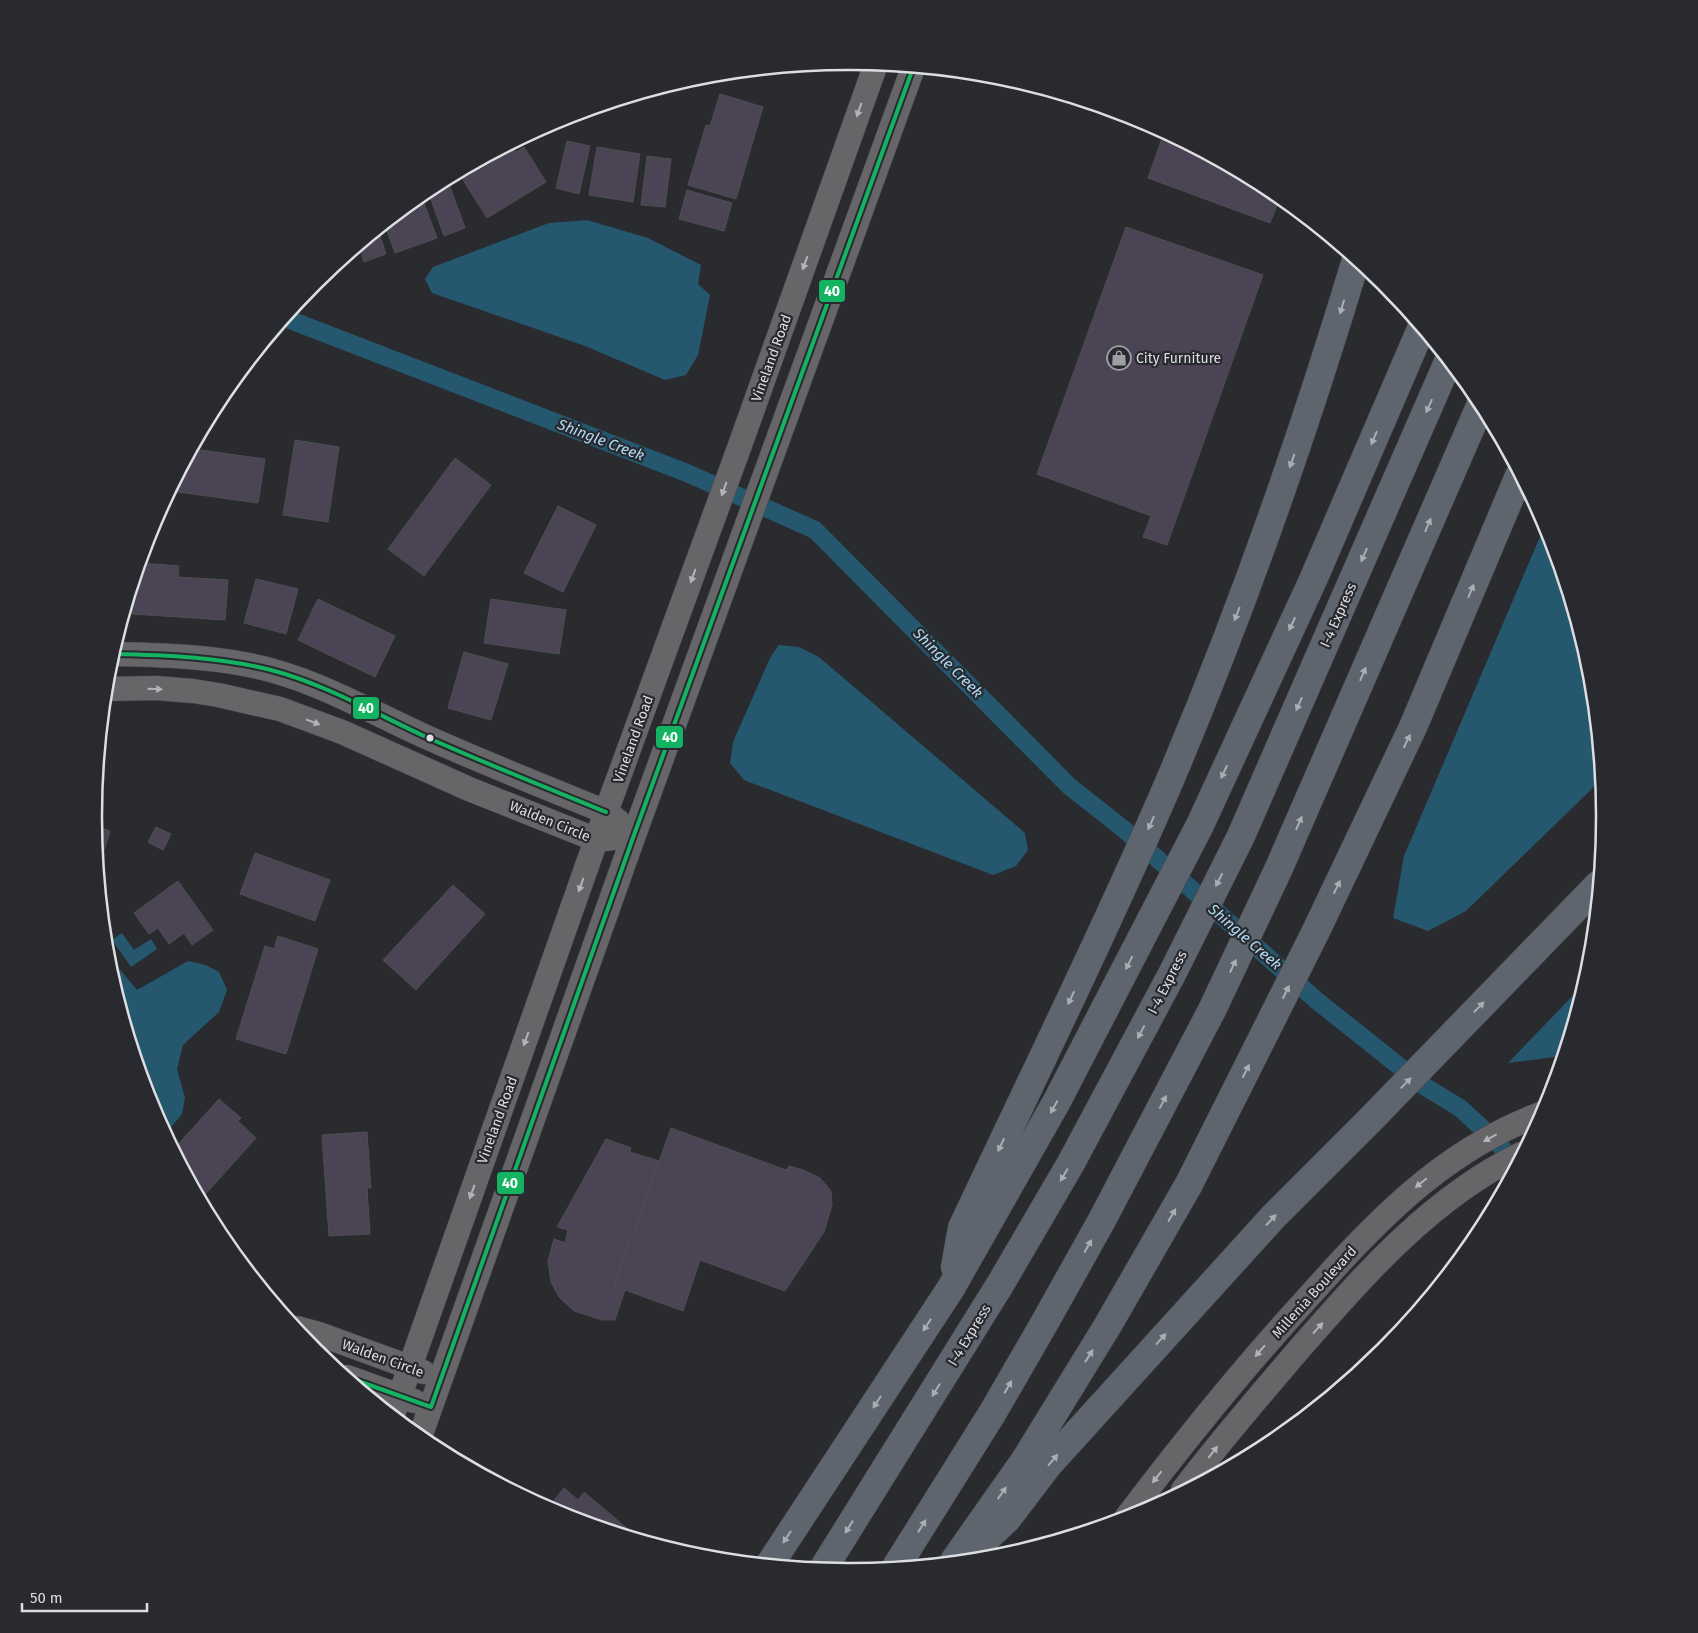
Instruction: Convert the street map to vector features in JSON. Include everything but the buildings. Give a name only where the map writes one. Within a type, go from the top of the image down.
[{"type":"highway","points":[[951,1288],[962,1228],[1114,907],[1170,779],[1236,616],[1302,434],[1354,267]]},
{"type":"highway","points":[[773,1559],[951,1288],[1057,1101],[1200,825],[1313,580],[1418,334]]},
{"type":"highway","name":"I-4 Express","points":[[827,1562],[1001,1283],[1071,1163],[1172,974],[1241,836],[1445,368]]},
{"type":"highway","points":[[900,1561],[993,1412],[1050,1314],[1102,1220],[1212,1010],[1279,868],[1477,413]]},
{"type":"highway","points":[[958,1555],[1025,1460],[1108,1325],[1189,1184],[1316,932],[1413,727],[1517,483]]},
{"type":"highway","points":[[971,1553],[1008,1519],[1048,1465],[1274,1216],[1591,892]]},
{"type":"street","name":"Vineland Road","points":[[397,1405],[409,1366],[606,812],[710,530],[874,71]]},
{"type":"street","points":[[423,1429],[634,835],[910,73]]},
{"type":"street","points":[[121,654],[212,659],[250,665],[303,680],[479,761],[606,812],[634,835]]},
{"type":"street","name":"Walden Circle","points":[[114,689],[156,688],[193,691],[280,709],[342,732],[469,789],[597,840],[634,835]]},
{"type":"street","name":"Millenia Boulevard","points":[[1136,1506],[1217,1402],[1317,1287],[1403,1198],[1460,1155],[1532,1117]]},
{"type":"street","name":"Millenia Boulevard","points":[[1192,1479],[1264,1390],[1365,1277],[1431,1212],[1478,1178],[1512,1159]]},
{"type":"street","name":"Walden Circle","points":[[309,1331],[441,1379]]},
{"type":"street","points":[[375,1393],[397,1405],[431,1407]]},
{"type":"water","points":[[587,220],[648,238],[701,265],[698,284],[710,295],[698,355],[686,375],[665,380],[585,346],[432,293],[425,279],[433,267],[549,223]]},
{"type":"water","points":[[1541,535],[1570,623],[1581,671],[1589,719],[1595,786],[1466,911],[1428,931],[1393,918],[1404,856]]},
{"type":"water","points":[[779,645],[799,647],[819,657],[1025,833],[1028,850],[1016,866],[993,875],[744,780],[730,763],[733,742],[771,656]]},
{"type":"water","points":[[122,933],[134,950],[151,939],[157,949],[131,967],[113,939]]},
{"type":"water","points":[[188,961],[206,965],[219,972],[227,990],[219,1012],[183,1045],[177,1069],[185,1098],[182,1114],[171,1128],[142,1056],[128,1010],[118,968],[137,990]]},
{"type":"water","points":[[1573,995],[1556,1057],[1508,1063]]},
{"type":"waterway","name":"Shingle Creek","points":[[291,320],[687,473],[815,530],[1069,786],[1126,831],[1316,1000],[1424,1086],[1460,1108],[1495,1140],[1512,1159]]},
{"type":"transit line","name":"40","points":[[431,1407],[634,835],[911,73]]},
{"type":"transit line","name":"40","points":[[121,654],[212,659],[271,670],[291,676],[330,691],[447,746],[606,812]]},
{"type":"transit line","name":"40","points":[[363,1383],[431,1407]]},
{"type":"place","name":"City Furniture","points":[[1119,358]]}]
